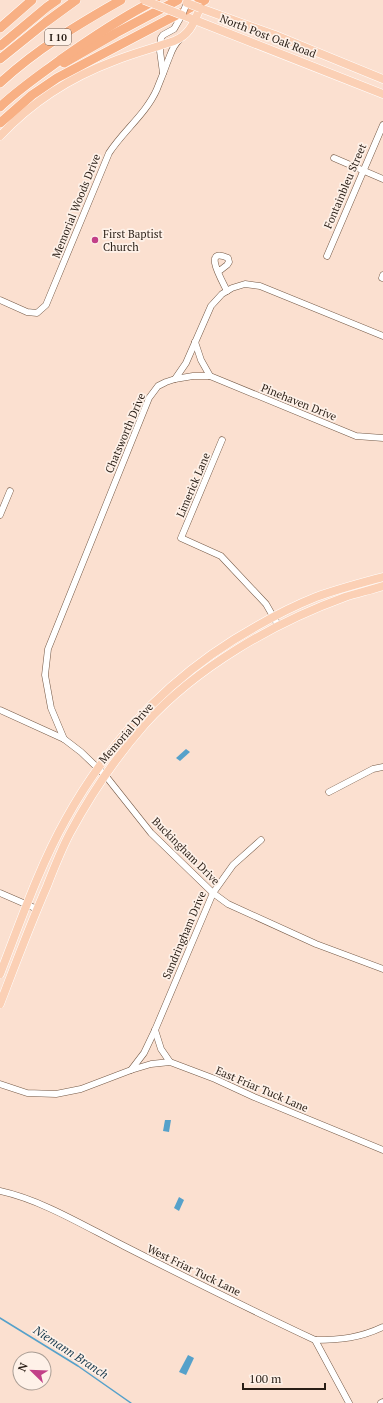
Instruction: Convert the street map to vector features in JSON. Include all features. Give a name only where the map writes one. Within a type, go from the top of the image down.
[{"type":"highway","points":[[0,28],[32,0]]},
{"type":"highway","name":"I 10","points":[[0,46],[57,0]]},
{"type":"highway","points":[[0,59],[76,0]]},
{"type":"highway","name":"I 10","points":[[0,83],[57,38],[121,0]]},
{"type":"highway","points":[[0,107],[22,88],[92,38],[123,18],[156,0]]},
{"type":"highway","points":[[22,88],[116,33],[181,1]]},
{"type":"highway","points":[[0,123],[32,95],[57,78],[202,4]]},
{"type":"main road","name":"North Post Oak Road","points":[[144,0],[182,17],[195,20],[383,94]]},
{"type":"main road","name":"North Post Oak Road","points":[[181,1],[202,4],[383,79]]},
{"type":"main road","points":[[0,136],[34,105],[70,82],[114,61],[180,38],[189,31],[202,4]]},
{"type":"main road","name":"Memorial Drive","points":[[0,974],[43,868],[65,820],[98,767],[116,743],[138,718],[178,679],[219,648],[274,617],[317,597],[383,577]]},
{"type":"main road","name":"Memorial Drive","points":[[0,1004],[37,909],[69,835],[105,775],[147,723],[184,687],[243,645],[278,625],[346,597],[383,586]]},
{"type":"main road","points":[[178,679],[184,687]]},
{"type":"street","points":[[160,46],[162,36],[174,29],[182,17],[181,1]]},
{"type":"street","name":"Memorial Woods Drive","points":[[0,300],[27,312],[37,313],[46,306],[109,153],[116,141],[150,103],[162,77],[172,49],[180,38]]},
{"type":"street","name":"Memorial Woods Drive","points":[[160,46],[162,77]]},
{"type":"street","name":"Fontainbleu Street","points":[[327,256],[383,125]]},
{"type":"street","points":[[334,158],[383,179]]},
{"type":"street","points":[[218,272],[227,291]]},
{"type":"street","points":[[175,379],[186,363],[211,306],[227,291],[245,284],[260,286],[383,336]]},
{"type":"street","points":[[195,342],[201,360],[210,376]]},
{"type":"street","name":"Pinehaven Drive","points":[[175,379],[193,376],[210,376],[356,436],[383,438]]},
{"type":"street","name":"Chatsworth Drive","points":[[64,739],[51,708],[45,676],[48,649],[149,398],[158,386],[175,379]]},
{"type":"street","name":"Limerick Lane","points":[[222,440],[181,538],[221,556],[266,604],[274,617]]},
{"type":"street","points":[[0,515],[10,491]]},
{"type":"street","points":[[274,617],[278,625]]},
{"type":"street","name":"Buckingham Drive","points":[[0,710],[64,739],[98,767],[152,832],[213,892],[228,904],[316,944],[383,969]]},
{"type":"street","points":[[329,792],[373,769],[383,767]]},
{"type":"street","name":"Sandringham Drive","points":[[131,1070],[144,1053],[155,1030],[213,892],[233,865],[260,840]]},
{"type":"street","points":[[0,893],[37,909]]},
{"type":"street","points":[[155,1030],[161,1049],[170,1062]]},
{"type":"street","name":"East Friar Tuck Lane","points":[[0,1084],[27,1093],[56,1094],[81,1089],[151,1064],[170,1062],[216,1079],[261,1100],[383,1150]]},
{"type":"street","name":"West Friar Tuck Lane","points":[[0,1191],[22,1197],[63,1215],[315,1340],[340,1340],[361,1336],[383,1327]]},
{"type":"street","points":[[315,1340],[348,1403]]},
{"type":"water","points":[[186,749],[190,752],[180,761],[176,758]]},
{"type":"water","points":[[165,1120],[171,1120],[169,1132],[163,1131]]},
{"type":"water","points":[[179,1197],[184,1200],[179,1211],[174,1208]]},
{"type":"water","points":[[188,1355],[194,1358],[186,1375],[179,1372]]},
{"type":"waterway","name":"Niemann Branch","points":[[0,1318],[78,1366],[131,1403]]},
{"type":"place","name":"First Baptist Church","points":[[95,240]]}]
